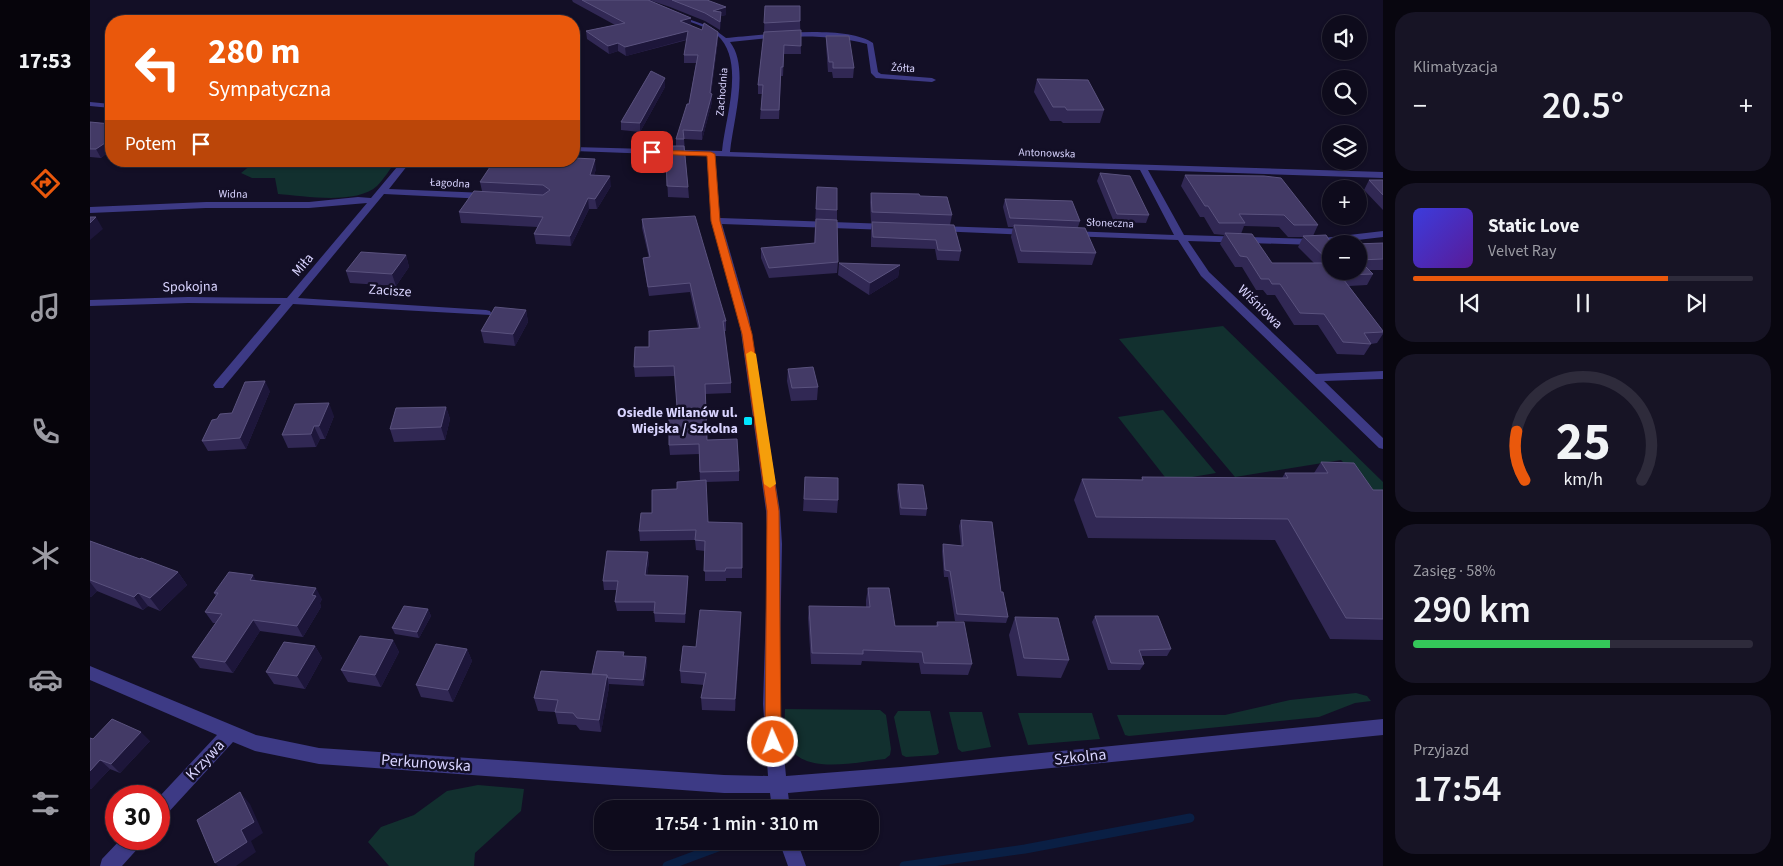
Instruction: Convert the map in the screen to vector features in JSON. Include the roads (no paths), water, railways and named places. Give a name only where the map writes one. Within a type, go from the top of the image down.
[{"type":"street","points":[[664,10],[708,28],[726,40]]},
{"type":"street","name":"Żółta","points":[[726,40],[827,35],[849,37],[870,43],[875,73],[879,76],[932,80]]},
{"type":"street","name":"Zachodnia","points":[[726,40],[735,61],[736,74],[726,154]]},
{"type":"street","points":[[90,104],[105,105]]},
{"type":"street","name":"Antonowska","points":[[580,149],[1383,175]]},
{"type":"street","points":[[711,154],[716,221],[747,334],[773,511],[771,704],[780,800]]},
{"type":"street","name":"Miła","points":[[219,385],[402,167]]},
{"type":"street","name":"Wiśniowa","points":[[1143,168],[1181,238],[1206,274],[1220,290],[1383,445]]},
{"type":"street","name":"Łagodna","points":[[383,191],[496,197]]},
{"type":"street","name":"Widna","points":[[90,210],[206,205],[309,205],[358,200],[375,201]]},
{"type":"street","points":[[716,221],[903,228]]},
{"type":"street","points":[[933,229],[1042,233]]},
{"type":"street","name":"Słoneczna","points":[[1062,234],[1315,242],[1383,234]]},
{"type":"street","name":"Spokojna","points":[[90,303],[188,300],[291,301]]},
{"type":"street","name":"Zacisze","points":[[291,301],[322,301],[486,313]]},
{"type":"street","points":[[1312,378],[1383,375]]},
{"type":"street","name":"Perkunowska","points":[[90,673],[255,743],[319,756],[715,784],[777,785]]},
{"type":"street","name":"Szkolna","points":[[777,785],[1383,727]]},
{"type":"street","name":"Krzywa","points":[[170,798],[231,732]]},
{"type":"street","points":[[109,866],[124,850]]},
{"type":"street","points":[[791,850],[797,866]]},
{"type":"waterway","points":[[904,866],[1025,849],[1190,818]]},
{"type":"waterway","points":[[667,866],[710,850]]},
{"type":"place","name":"Osiedle Wilanów ul. Wiejska / Szkolna","points":[[748,421]]}]
